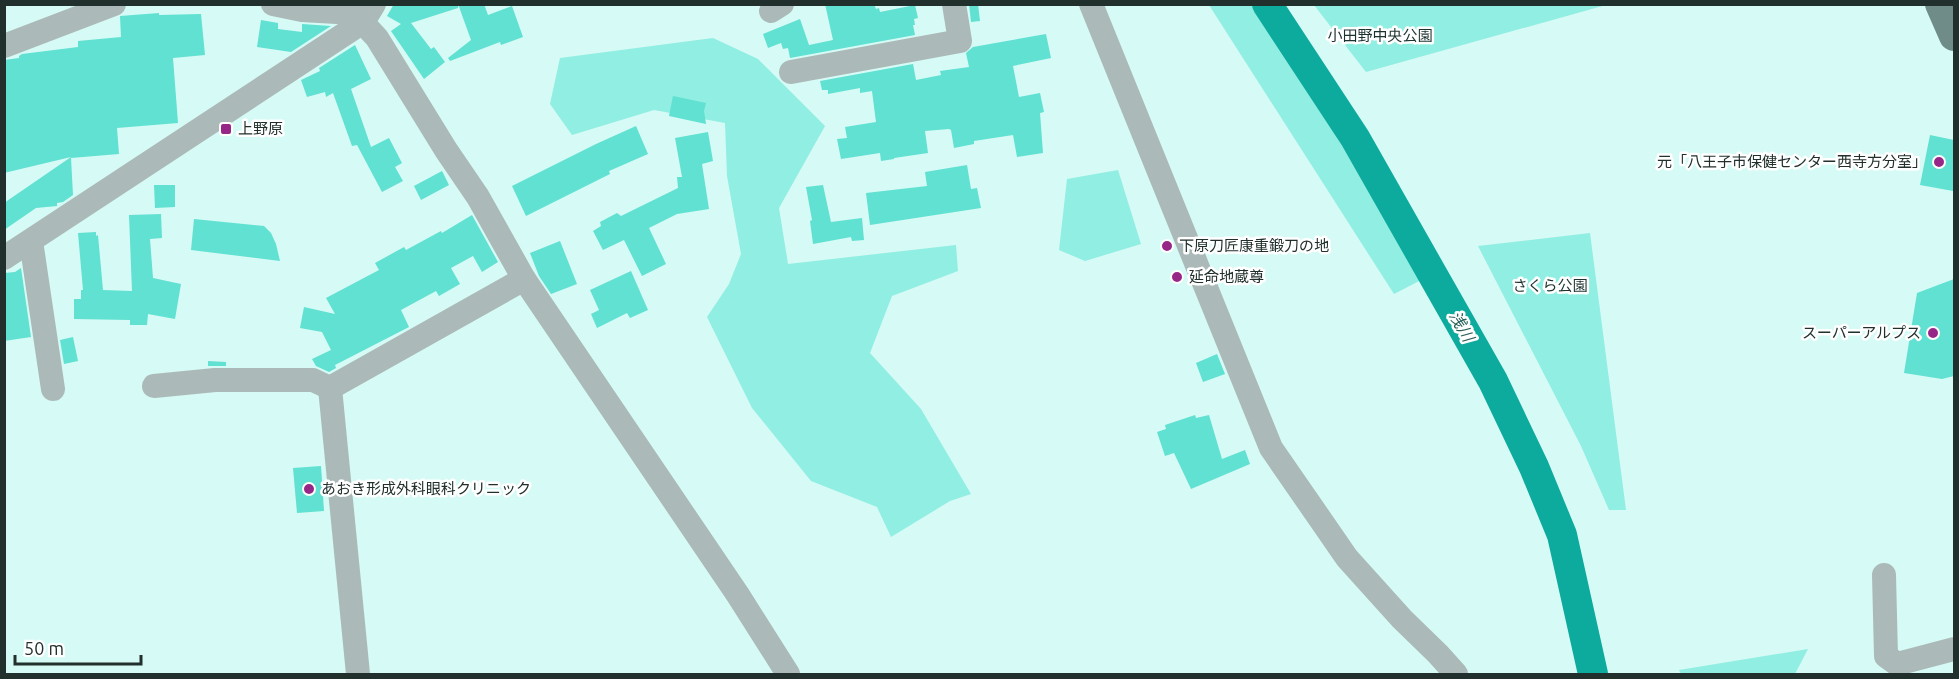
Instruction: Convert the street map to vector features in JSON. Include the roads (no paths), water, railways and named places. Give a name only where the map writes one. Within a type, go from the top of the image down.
[{"type":"main road","points":[[1940,4],[1954,36]]},
{"type":"street","points":[[4,46],[114,4]]},
{"type":"street","points":[[273,4],[302,10],[369,13]]},
{"type":"street","points":[[791,72],[960,41],[954,4]]},
{"type":"street","points":[[1090,4],[1271,448],[1347,558],[1402,620],[1438,654],[1456,675]]},
{"type":"street","points":[[4,258],[369,13]]},
{"type":"street","points":[[369,13],[377,38],[446,150],[478,197],[524,279],[738,595],[788,675]]},
{"type":"street","points":[[31,241],[53,389]]},
{"type":"street","points":[[330,388],[524,279]]},
{"type":"street","points":[[154,386],[215,380],[313,380],[330,388]]},
{"type":"street","points":[[330,388],[358,675]]},
{"type":"street","points":[[1884,574],[1886,656],[1897,664],[1954,649]]},
{"type":"waterway","name":"浅川","points":[[1267,4],[1355,138],[1493,381],[1534,467],[1562,535],[1593,674]]},
{"type":"place","name":"上野原","points":[[226,129]]},
{"type":"place","name":"元「八王子市保健センター西寺方分室」","points":[[1939,162]]},
{"type":"place","name":"下原刀匠康重鍛刀の地","points":[[1167,246]]},
{"type":"place","name":"延命地蔵尊","points":[[1177,277]]},
{"type":"place","name":"スーパーアルプス","points":[[1933,333]]},
{"type":"place","name":"あおき形成外科眼科クリニック","points":[[309,489]]},
{"type":"park label","name":"小田野中央公園","points":[[1380,36]]},
{"type":"park label","name":"さくら公園","points":[[1550,286]]}]
